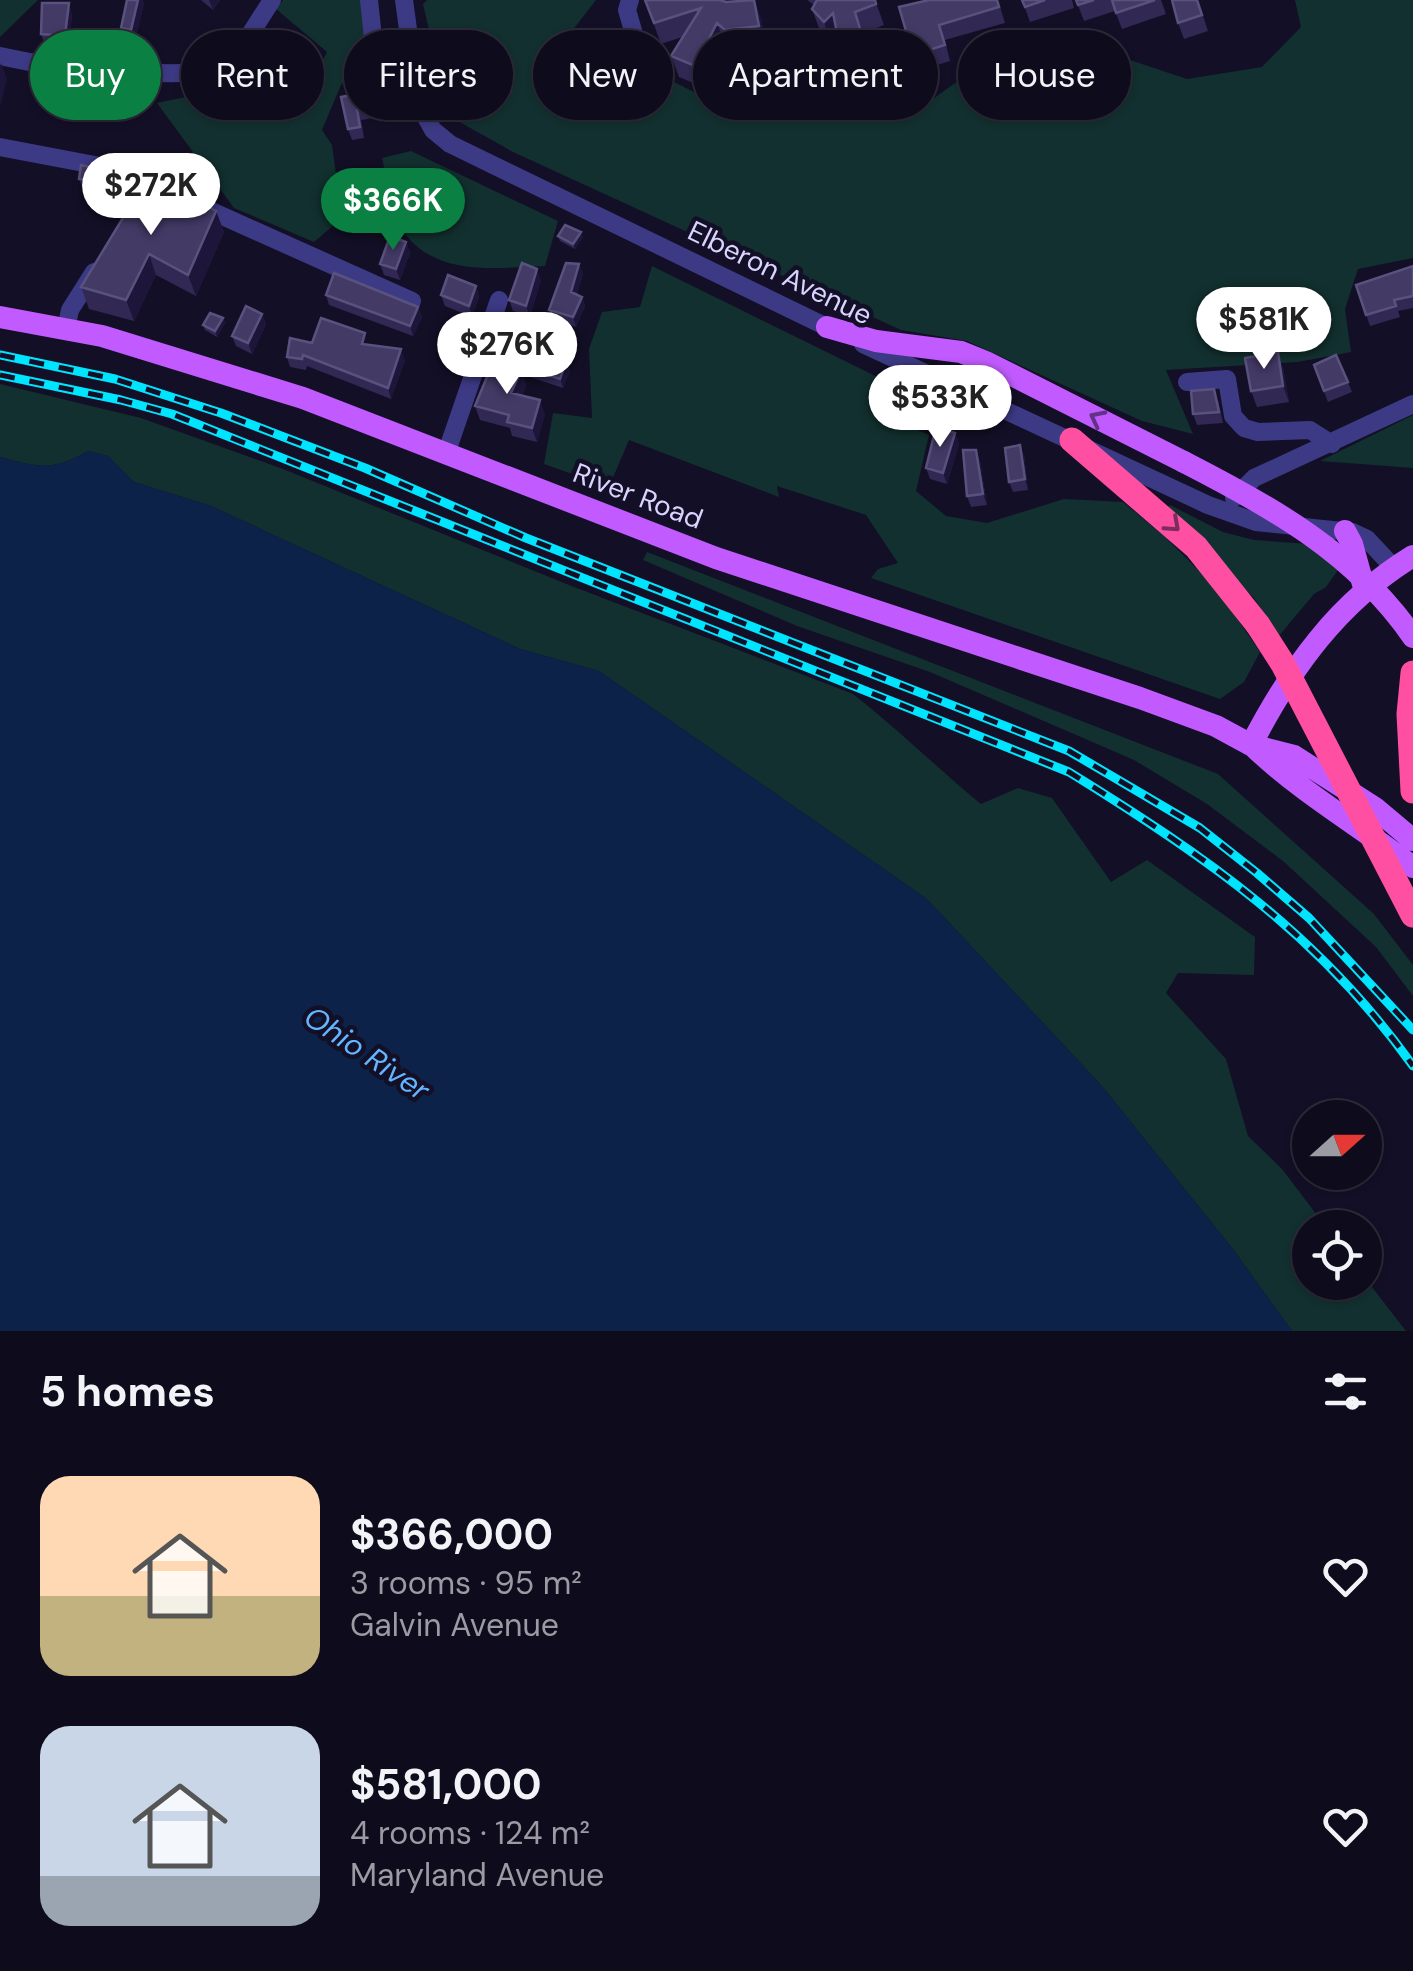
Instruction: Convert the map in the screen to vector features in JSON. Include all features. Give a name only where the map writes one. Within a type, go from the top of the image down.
[{"type":"highway","points":[[1072,440],[1196,547],[1258,625],[1290,678],[1413,915]]},
{"type":"highway","points":[[1413,674],[1409,714],[1413,790]]},
{"type":"main road","name":"River Road","points":[[0,318],[102,336],[304,398],[732,564],[1216,726],[1251,745],[1290,780],[1413,866]]},
{"type":"main road","points":[[828,327],[876,341],[961,352],[1184,462],[1282,514],[1318,538],[1377,592],[1413,637]]},
{"type":"main road","points":[[1344,530],[1352,544],[1365,592]]},
{"type":"main road","points":[[1251,745],[1308,648],[1365,592],[1404,562]]},
{"type":"main road","name":"River Road","points":[[1251,745],[1294,756],[1375,808],[1413,840]]},
{"type":"street","points":[[0,56],[66,68],[148,76],[226,72],[272,0]]},
{"type":"street","points":[[370,0],[373,30]]},
{"type":"street","name":"Elberon Avenue","points":[[404,0],[408,30]]},
{"type":"street","points":[[630,0],[626,10],[633,30]]},
{"type":"street","name":"Elberon Avenue","points":[[426,120],[450,144],[1208,505],[1272,525],[1344,530]]},
{"type":"street","points":[[0,147],[142,174],[146,189],[412,300]]},
{"type":"street","points":[[66,329],[70,310],[101,262]]},
{"type":"street","points":[[446,454],[500,300]]},
{"type":"street","points":[[491,329],[555,355]]},
{"type":"street","points":[[1187,382],[1227,379],[1233,416],[1244,428],[1258,432],[1310,430],[1332,444]]},
{"type":"street","points":[[1226,510],[1254,478],[1413,404]]},
{"type":"street","points":[[1344,530],[1404,562]]},
{"type":"green space","points":[[0,0],[38,0],[0,37]]},
{"type":"green space","points":[[283,0],[361,0],[364,30],[344,30],[344,82],[322,130],[332,145],[342,218],[314,242],[234,208],[161,108],[161,102],[181,98],[181,120],[324,120],[324,30],[301,30],[276,9]]},
{"type":"green space","points":[[427,0],[596,0],[573,30],[533,30],[533,120],[673,120],[673,82],[693,92],[693,120],[938,120],[938,95],[958,81],[958,120],[1131,120],[1131,60],[1187,79],[1262,67],[1301,27],[1295,0],[1413,0],[1413,258],[1358,269],[1345,309],[1351,352],[1298,362],[1166,370],[1193,434],[1142,421],[967,341],[901,330],[513,152],[456,120],[513,120],[513,30],[429,30],[423,4]]},
{"type":"green space","points":[[411,151],[558,221],[545,266],[465,266],[429,255],[414,243],[393,212],[382,158]]},
{"type":"green space","points":[[652,266],[908,392],[897,421],[929,435],[916,491],[946,516],[987,523],[1064,499],[1123,502],[1216,588],[1260,652],[1244,682],[1220,699],[871,578],[878,569],[898,563],[866,515],[777,486],[779,497],[629,440],[609,487],[544,464],[553,413],[592,418],[589,349],[602,312],[640,307]]},
{"type":"green space","points":[[0,384],[141,418],[283,469],[853,694],[981,804],[1018,788],[1052,798],[1111,882],[1147,860],[1255,937],[1254,975],[1178,973],[1166,993],[1226,1059],[1248,1136],[1282,1169],[1292,1182],[1292,1190],[1298,1190],[1313,1210],[1292,1210],[1292,1300],[1382,1300],[1406,1331],[1292,1331],[1232,1248],[1101,1085],[927,899],[599,671],[520,649],[211,506],[134,482],[108,456],[88,451],[45,466],[0,457]]},
{"type":"green space","points":[[1413,415],[1413,468],[1320,461]]},
{"type":"green space","points":[[1170,505],[1223,532],[1254,540],[1309,544],[1338,570],[1278,637],[1254,598],[1165,510]]},
{"type":"green space","points":[[647,552],[1218,774],[1374,914],[1413,965],[1413,996],[1376,947],[1283,861],[1207,804],[1134,760],[930,672],[797,626],[643,560]]},
{"type":"water","name":"Ohio River","points":[[88,451],[108,456],[134,482],[211,506],[520,649],[599,671],[927,899],[1101,1085],[1232,1248],[1292,1331],[0,1331],[0,457],[45,466]]},
{"type":"building","points":[[127,0],[138,0],[131,30],[121,28]]},
{"type":"building","points":[[645,0],[754,0],[759,26],[725,30],[717,23],[713,30],[693,30],[693,65],[673,57],[673,53],[701,8],[654,23]]},
{"type":"building","points":[[817,0],[875,0],[876,4],[855,12],[860,30],[836,30],[833,13],[824,22],[812,9]]},
{"type":"building","points":[[929,0],[997,0],[999,7],[939,25],[945,45],[938,47],[938,30],[906,30],[899,7]]},
{"type":"building","points":[[1022,0],[1045,0],[1025,7]]},
{"type":"building","points":[[1112,0],[1155,0],[1116,13]]},
{"type":"building","points":[[1172,0],[1197,0],[1202,15],[1178,23]]},
{"type":"building","points":[[42,3],[69,3],[66,30],[41,30]]},
{"type":"building","points":[[346,120],[359,120],[360,127],[348,129]]},
{"type":"building","points":[[81,165],[121,173],[119,184],[79,179]]},
{"type":"building","points":[[149,175],[216,211],[188,275],[149,254],[126,300],[81,287]]},
{"type":"building","points":[[565,225],[581,232],[573,244],[558,236]]},
{"type":"building","points":[[390,236],[406,242],[396,269],[380,264]]},
{"type":"building","points":[[522,263],[537,269],[526,306],[509,300]]},
{"type":"building","points":[[566,263],[579,264],[571,292],[582,297],[573,317],[549,310]]},
{"type":"building","points":[[1413,266],[1413,296],[1394,300],[1396,306],[1366,315],[1356,285]]},
{"type":"building","points":[[334,273],[418,307],[410,326],[326,295]]},
{"type":"building","points":[[448,275],[476,286],[469,306],[441,295]]},
{"type":"building","points":[[246,306],[262,314],[248,343],[232,336]]},
{"type":"building","points":[[210,313],[223,318],[215,331],[203,325]]},
{"type":"building","points":[[321,318],[365,333],[362,344],[401,349],[388,388],[303,355],[302,359],[287,357],[290,338],[312,343]]},
{"type":"building","points":[[533,352],[566,362],[560,379],[527,368]]},
{"type":"building","points":[[1278,352],[1283,386],[1251,391],[1245,358]]},
{"type":"building","points":[[1336,355],[1348,382],[1324,391],[1314,365]]},
{"type":"building","points":[[493,362],[521,371],[511,393],[540,400],[532,428],[507,422],[509,415],[475,406]]},
{"type":"building","points":[[1214,389],[1219,412],[1193,414],[1191,391]]},
{"type":"building","points":[[936,427],[955,433],[943,473],[926,468]]},
{"type":"building","points":[[1020,445],[1025,479],[1009,482],[1005,448]]},
{"type":"building","points":[[963,450],[976,450],[983,494],[967,496]]},
{"type":"railway","points":[[0,355],[115,379],[221,413],[365,468],[526,538],[1069,751],[1200,828],[1257,873],[1309,918],[1413,1030]]},
{"type":"railway","points":[[0,375],[172,414],[1069,772],[1167,835],[1257,901],[1339,976],[1413,1066]]}]
